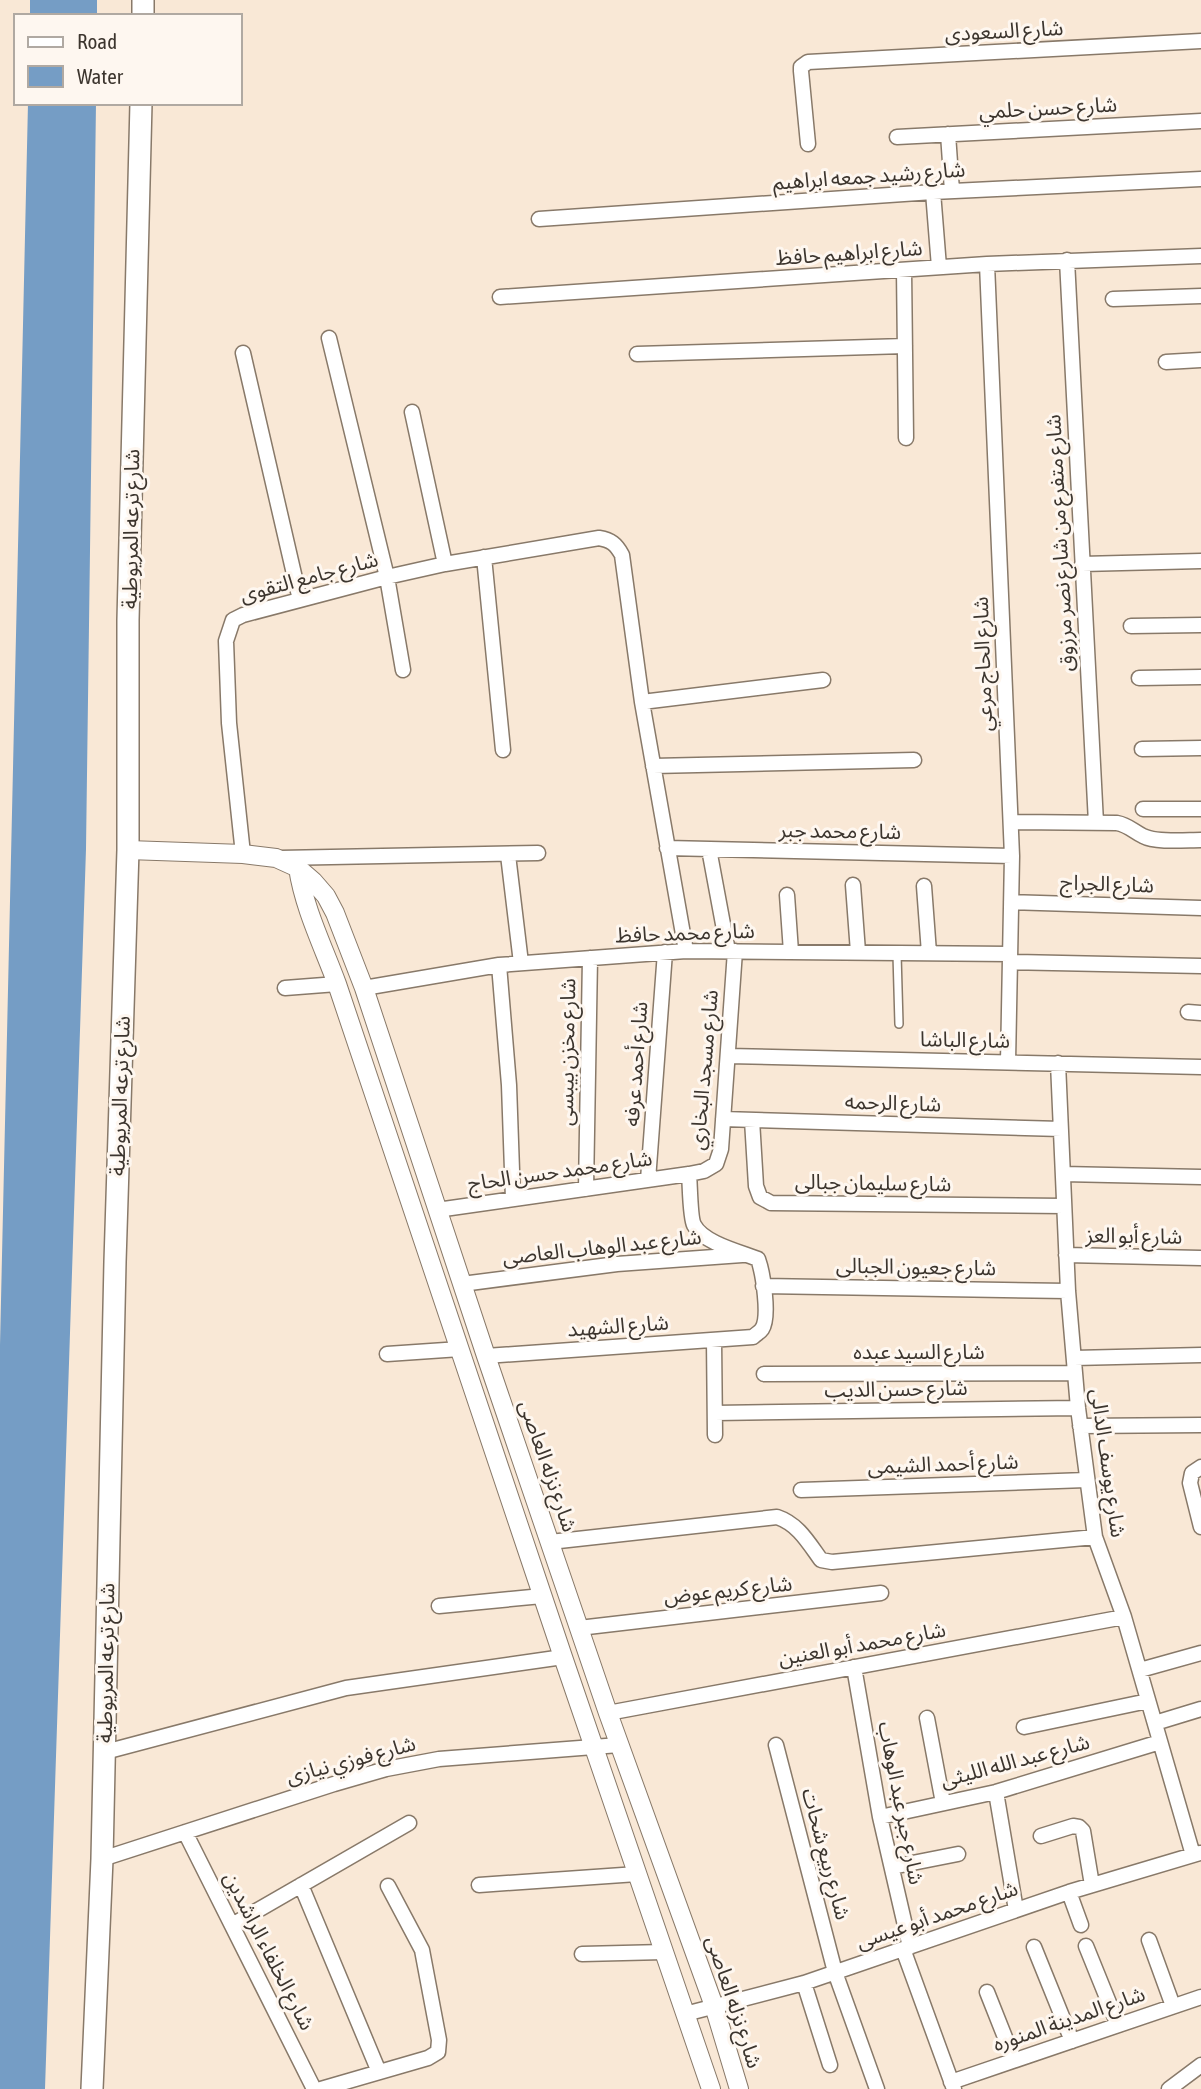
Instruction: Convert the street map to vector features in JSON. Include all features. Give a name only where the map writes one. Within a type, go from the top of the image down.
[{"type":"main road","name":"شارع ترعه المريوطية","points":[[92,2089],[102,1859],[114,1275],[128,850],[128,620],[141,105]]},
{"type":"street","name":"شارع السعودى","points":[[808,144],[801,67],[808,62],[1201,41]]},
{"type":"street","name":"شارع حسن حلمي","points":[[897,137],[1201,121]]},
{"type":"street","points":[[948,134],[952,191]]},
{"type":"street","name":"شارع رشيد جمعه ابراهيم","points":[[540,219],[933,192],[1201,179]]},
{"type":"street","points":[[933,192],[939,267]]},
{"type":"street","name":"شارع ابراهيم حافظ","points":[[500,298],[987,264],[1201,256]]},
{"type":"street","name":"شارع متفرع من شارع نصر مرزوق","points":[[1067,260],[1096,823]]},
{"type":"street","name":"شارع الحاج مرعي","points":[[987,264],[1012,856],[1008,1062]]},
{"type":"street","points":[[904,270],[906,438]]},
{"type":"street","points":[[1113,299],[1201,296]]},
{"type":"street","points":[[329,338],[387,577],[403,670]]},
{"type":"street","points":[[637,354],[905,346]]},
{"type":"street","points":[[243,353],[300,600]]},
{"type":"street","points":[[1166,362],[1201,360]]},
{"type":"street","points":[[412,412],[444,564]]},
{"type":"street","name":"شارع جامع التقوى","points":[[243,854],[229,723],[226,641],[233,620],[243,615],[444,564],[599,538],[610,540],[622,555],[642,702]]},
{"type":"street","points":[[484,557],[503,750]]},
{"type":"street","points":[[1082,564],[1201,561]]},
{"type":"street","points":[[1131,626],[1201,625]]},
{"type":"street","points":[[1139,678],[1201,677]]},
{"type":"street","points":[[686,951],[642,702],[823,680]]},
{"type":"street","points":[[1142,749],[1201,748]]},
{"type":"street","points":[[653,766],[914,760]]},
{"type":"street","points":[[1143,808],[1201,809]]},
{"type":"street","points":[[1011,822],[1127,825],[1153,839],[1201,840]]},
{"type":"street","name":"شارع محمد جبر","points":[[667,848],[1012,856]]},
{"type":"street","name":"شارع مسجد البخاري","points":[[709,849],[732,951],[728,1056],[721,1149],[716,1164],[704,1171],[689,1174],[693,1224],[703,1235],[747,1255]]},
{"type":"street","name":"شارع نزله العاصى","points":[[128,850],[243,854],[276,858],[298,868],[319,888],[335,913],[364,989],[619,1745],[714,2006],[739,2089]]},
{"type":"street","points":[[276,858],[538,853]]},
{"type":"street","points":[[508,855],[521,963]]},
{"type":"street","points":[[298,868],[301,887],[337,984],[711,2089]]},
{"type":"street","points":[[853,885],[858,953]]},
{"type":"street","points":[[924,886],[929,953]]},
{"type":"street","points":[[787,895],[791,952]]},
{"type":"street","name":"شارع الجراج","points":[[1011,902],[1201,908]]},
{"type":"street","name":"شارع محمد حافظ","points":[[364,989],[499,965],[686,951],[929,953],[1201,966]]},
{"type":"street","name":"شارع أحمد عرفه","points":[[648,1180],[665,952]]},
{"type":"street","name":"شارع مخزن بيبسى","points":[[586,1189],[590,958]]},
{"type":"street","points":[[499,965],[509,1084],[513,1199]]},
{"type":"street","points":[[285,988],[337,984]]},
{"type":"street","name":"شارع الباشا","points":[[728,1056],[1201,1067]]},
{"type":"street","name":"شارع يوسف الدالى","points":[[1058,1063],[1068,1291],[1078,1408],[1094,1537],[1124,1617],[1160,1742],[1197,1854]]},
{"type":"street","points":[[370,1084],[394,1078]]},
{"type":"street","name":"شارع الرحمه","points":[[723,1119],[1061,1129]]},
{"type":"street","name":"شارع سليمان جبالى","points":[[752,1120],[756,1186],[760,1198],[771,1203],[1064,1206]]},
{"type":"street","name":"شارع محمد حسن الحاج","points":[[437,1210],[689,1174]]},
{"type":"street","points":[[1063,1174],[1201,1177]]},
{"type":"street","points":[[747,1255],[758,1259],[763,1286]]},
{"type":"street","name":"شارع عبد الوهاب العاصى","points":[[462,1284],[617,1264],[747,1255]]},
{"type":"street","name":"شارع أبو العز","points":[[1066,1255],[1201,1258]]},
{"type":"street","name":"شارع جعيون الجبالى","points":[[763,1286],[1068,1291]]},
{"type":"street","name":"شارع الشهيد","points":[[486,1356],[753,1337],[762,1329],[766,1317],[763,1286]]},
{"type":"street","points":[[453,1330],[476,1325]]},
{"type":"street","points":[[714,1340],[715,1435]]},
{"type":"street","points":[[387,1354],[460,1349]]},
{"type":"street","name":"شارع السيد عبده","points":[[764,1374],[1074,1366],[1201,1355]]},
{"type":"street","name":"شارع حسن الديب","points":[[715,1413],[1078,1408]]},
{"type":"street","points":[[1080,1426],[1201,1424]]},
{"type":"street","points":[[1201,1467],[1192,1473],[1190,1483],[1201,1527]]},
{"type":"street","name":"شارع أحمد الشيمى","points":[[801,1490],[1086,1480]]},
{"type":"street","points":[[550,1542],[777,1517],[790,1522],[800,1531],[821,1560],[832,1562],[1094,1537]]},
{"type":"street","name":"شارع كريم عوض","points":[[579,1628],[881,1593]]},
{"type":"street","points":[[439,1606],[542,1595]]},
{"type":"street","name":"شارع محمد أبو العنين","points":[[608,1713],[1124,1617]]},
{"type":"street","points":[[1140,1671],[1201,1653]]},
{"type":"street","points":[[105,1752],[346,1688],[563,1657]]},
{"type":"street","name":"شارع جبر عبد الوهاب","points":[[854,1667],[906,1948],[952,2085]]},
{"type":"street","points":[[1024,1727],[1148,1701]]},
{"type":"street","points":[[1155,1723],[1201,1709]]},
{"type":"street","points":[[927,1718],[943,1803]]},
{"type":"street","name":"شارع عبد الله الليثى","points":[[880,1816],[996,1792],[1160,1742]]},
{"type":"street","name":"شارع فوزي نيازى","points":[[102,1859],[386,1769],[439,1759],[619,1745]]},
{"type":"street","name":"شارع ربيع شحات","points":[[776,1745],[835,1972],[876,2089]]},
{"type":"street","points":[[996,1792],[1016,1910]]},
{"type":"street","points":[[232,1925],[410,1824]]},
{"type":"street","points":[[1041,1836],[1073,1826],[1079,1827],[1083,1831],[1092,1885]]},
{"type":"street","name":"شارع الخلفاء الراشدين","points":[[186,1832],[314,2089]]},
{"type":"street","points":[[892,1867],[958,1854]]},
{"type":"street","name":"شارع محمد أبو عيسى","points":[[685,2014],[804,1983],[1069,1892],[1197,1854]]},
{"type":"street","points":[[479,1885],[637,1874]]},
{"type":"street","points":[[301,1885],[379,2072]]},
{"type":"street","points":[[321,2089],[428,2058],[438,2052],[439,2040],[422,1950],[388,1886]]},
{"type":"street","points":[[1069,1892],[1081,1926]]},
{"type":"street","points":[[1149,1940],[1173,2006]]},
{"type":"street","points":[[1086,1946],[1118,2025]]},
{"type":"street","points":[[1034,1947],[1072,2041]]},
{"type":"street","points":[[582,1954],[664,1952]]},
{"type":"street","points":[[804,1983],[830,2065]]},
{"type":"street","points":[[987,1993],[1014,2060]]},
{"type":"street","name":"شارع المدينة المنوره","points":[[952,2085],[1014,2060],[1201,1997]]},
{"type":"street","points":[[1169,2089],[1201,2065]]},
{"type":"lane","points":[[897,953],[899,1024]]},
{"type":"water","points":[[30,0],[97,0],[97,14],[30,14]]},
{"type":"water","points":[[28,105],[96,105],[86,849],[45,2089],[0,2089],[0,1345]]}]
